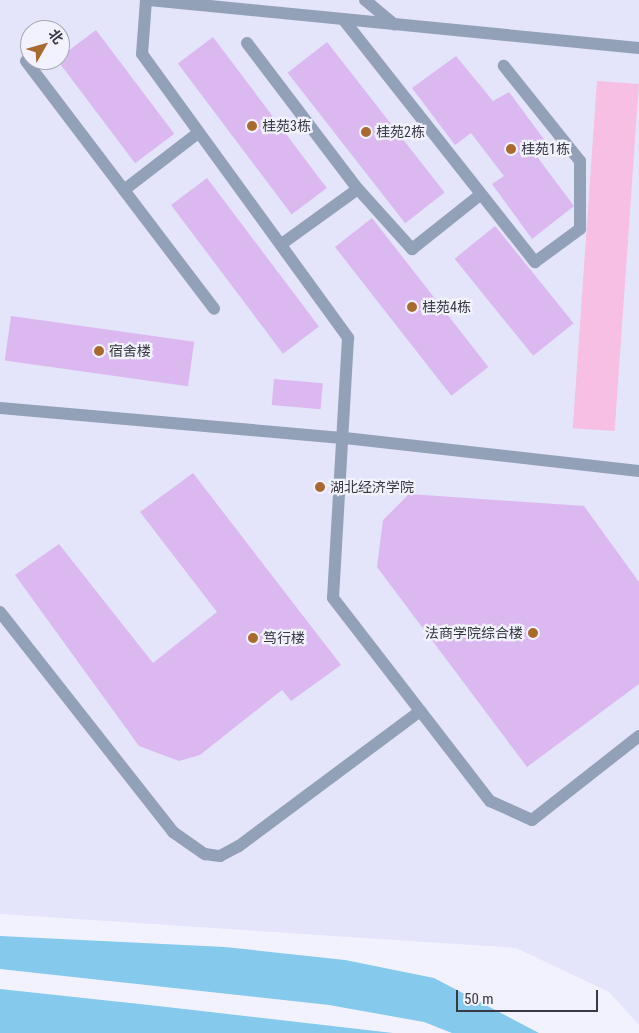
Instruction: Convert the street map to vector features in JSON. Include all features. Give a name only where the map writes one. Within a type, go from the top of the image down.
[{"type":"street","points":[[639,48],[148,0],[142,54],[198,133],[283,243],[348,338],[345,438],[333,598],[490,801],[532,820],[639,736]]},
{"type":"street","points":[[365,0],[394,24]]},
{"type":"street","points":[[343,19],[480,195],[535,262],[580,229],[580,161],[504,66]]},
{"type":"street","points":[[247,43],[358,189],[412,249],[480,195]]},
{"type":"street","points":[[33,70],[214,310]]},
{"type":"street","points":[[124,190],[198,133]]},
{"type":"street","points":[[283,243],[358,189]]},
{"type":"street","points":[[0,408],[345,438],[639,471]]},
{"type":"street","points":[[0,612],[173,832],[205,854],[220,856],[239,846],[420,711]]},
{"type":"shaded area","name":"湖北经济学院","points":[[0,0],[639,0],[639,1025],[609,992],[516,948],[0,914]]},
{"type":"shaded area","points":[[597,81],[639,84],[615,431],[573,428]]},
{"type":"water","points":[[0,936],[225,947],[345,960],[434,978],[539,1033],[452,1033],[424,1022],[329,1005],[0,969]]},
{"type":"water","points":[[0,989],[158,1006],[393,1033],[0,1033]]},
{"type":"building","points":[[96,30],[174,134],[135,163],[65,70],[70,70],[70,50]]},
{"type":"building","name":"桂苑3栋","points":[[213,37],[327,188],[292,214],[178,63]]},
{"type":"building","name":"桂苑2栋","points":[[327,42],[445,193],[405,223],[288,73]]},
{"type":"building","name":"桂苑1栋","points":[[456,56],[493,101],[509,92],[546,142],[535,154],[574,206],[532,239],[492,184],[504,176],[471,133],[455,145],[412,88]]},
{"type":"building","points":[[207,178],[319,327],[283,354],[171,205]]},
{"type":"building","name":"桂苑4栋","points":[[372,218],[488,367],[451,396],[335,247]]},
{"type":"building","points":[[495,226],[574,323],[533,356],[455,259]]},
{"type":"building","name":"宿舍楼","points":[[11,316],[194,342],[188,386],[5,361]]},
{"type":"building","points":[[274,379],[323,383],[321,409],[272,405]]},
{"type":"building","name":"笃行楼","points":[[193,473],[341,665],[291,701],[282,690],[200,755],[179,761],[139,746],[15,575],[59,544],[153,663],[217,612],[140,512]]},
{"type":"building","name":"法商学院综合楼","points":[[409,494],[584,506],[639,582],[639,684],[527,767],[377,567],[383,520]]},
{"type":"place","name":"桂苑3栋","points":[[252,126]]},
{"type":"place","name":"桂苑2栋","points":[[366,132]]},
{"type":"place","name":"桂苑1栋","points":[[511,149]]},
{"type":"place","name":"桂苑4栋","points":[[412,307]]},
{"type":"place","name":"宿舍楼","points":[[99,351]]},
{"type":"place","name":"湖北经济学院","points":[[320,487]]},
{"type":"place","name":"法商学院综合楼","points":[[533,633]]},
{"type":"place","name":"笃行楼","points":[[253,638]]}]
